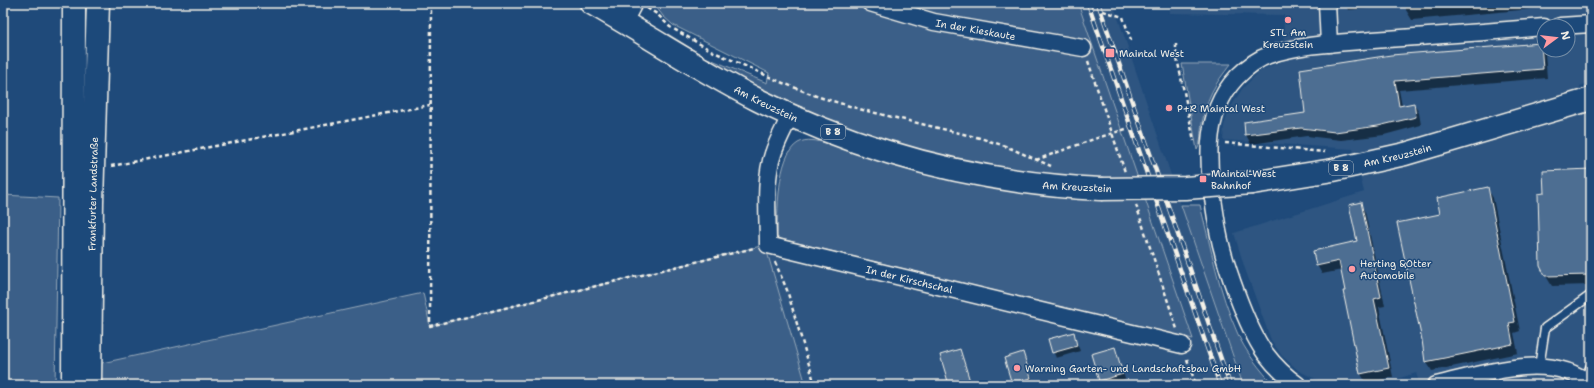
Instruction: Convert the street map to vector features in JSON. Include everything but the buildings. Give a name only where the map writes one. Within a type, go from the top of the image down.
[{"type":"main road","name":"Frankfurter Landstraße","points":[[72,385],[74,3]]},
{"type":"main road","name":"Frankfurter Landstraße","points":[[90,385],[93,179],[98,3]]},
{"type":"main road","name":"Am Kreuzstein","points":[[591,3],[726,82],[791,114],[835,133],[882,150],[947,169],[1006,180],[1057,187],[1101,189],[1184,188],[1252,183],[1326,171],[1405,154],[1591,99]]},
{"type":"street","name":"In der Kieskaute","points":[[870,3],[934,22],[1083,48]]},
{"type":"street","points":[[1327,3],[1330,44]]},
{"type":"street","points":[[624,22],[639,5]]},
{"type":"street","points":[[1576,25],[1591,24]]},
{"type":"street","points":[[1298,385],[1287,377],[1265,352],[1252,329],[1236,290],[1220,241],[1210,181],[1202,145],[1224,94],[1230,84],[1251,65],[1268,55],[1282,51],[1330,44],[1536,28]]},
{"type":"street","points":[[768,245],[768,180],[770,165],[773,154],[791,114]]},
{"type":"street","name":"In der Kirschschal","points":[[768,245],[1182,345]]},
{"type":"street","points":[[1436,385],[1524,366],[1548,367],[1589,377]]},
{"type":"lane","points":[[1539,367],[1545,328],[1591,295]]},
{"type":"path","points":[[431,3],[430,326],[768,245],[787,290],[815,385]]},
{"type":"path","points":[[639,5],[657,14],[670,27],[714,52],[783,83],[819,97],[863,110],[980,138],[1010,148],[1052,166]]},
{"type":"path","points":[[1103,11],[1123,17],[1132,43]]},
{"type":"path","points":[[1176,44],[1176,53],[1202,145]]},
{"type":"path","points":[[108,167],[430,105]]},
{"type":"path","points":[[1035,160],[1126,129]]},
{"type":"path","points":[[1233,143],[1326,152]]},
{"type":"path","points":[[1182,345],[1196,385]]},
{"type":"shaded area","points":[[653,3],[837,3],[853,7],[853,3],[1078,3],[1193,339],[777,238],[778,201],[782,173],[786,160],[791,150],[801,141],[812,140],[826,143],[833,121],[766,92],[709,63],[668,37],[668,34],[705,57],[767,83],[769,73],[673,25],[663,16]]},
{"type":"shaded area","points":[[1078,3],[1113,3],[1242,385],[806,385],[765,245],[777,238],[1193,339]]},
{"type":"shaded area","points":[[1169,3],[1591,3],[1591,82],[1580,86],[1586,119],[1591,119],[1591,385],[1420,385],[1416,373],[1397,379],[1360,385],[1332,385],[1299,371],[1282,356],[1271,340],[1245,269],[1234,233],[1364,192],[1353,149],[1223,140],[1224,126],[1229,110],[1242,89],[1261,70],[1283,61],[1284,15],[1170,13]]},
{"type":"shaded area","points":[[1182,64],[1231,64],[1220,78],[1209,98],[1201,126],[1200,144],[1197,150]]},
{"type":"shaded area","points":[[3,195],[58,198],[55,385],[3,385]]},
{"type":"shaded area","points":[[1181,205],[1200,205],[1225,301],[1240,339],[1258,367],[1274,385],[1243,385]]},
{"type":"shaded area","points":[[765,245],[806,385],[101,385],[102,363],[423,293],[430,326]]},
{"type":"railway","points":[[1088,3],[1220,385]]},
{"type":"railway","points":[[1098,3],[1230,385]]},
{"type":"place","name":"STL Am Kreuzstein","points":[[1288,20]]},
{"type":"place","name":"Maintal West","points":[[1110,53]]},
{"type":"place","name":"P+R Maintal West","points":[[1169,108]]},
{"type":"place","name":"Maintal-West Bahnhof","points":[[1203,179]]},
{"type":"place","name":"Herting &Otter Automobile","points":[[1352,269]]},
{"type":"place","name":"Warning Garten- und Landschaftsbau GmbH","points":[[1017,368]]}]
